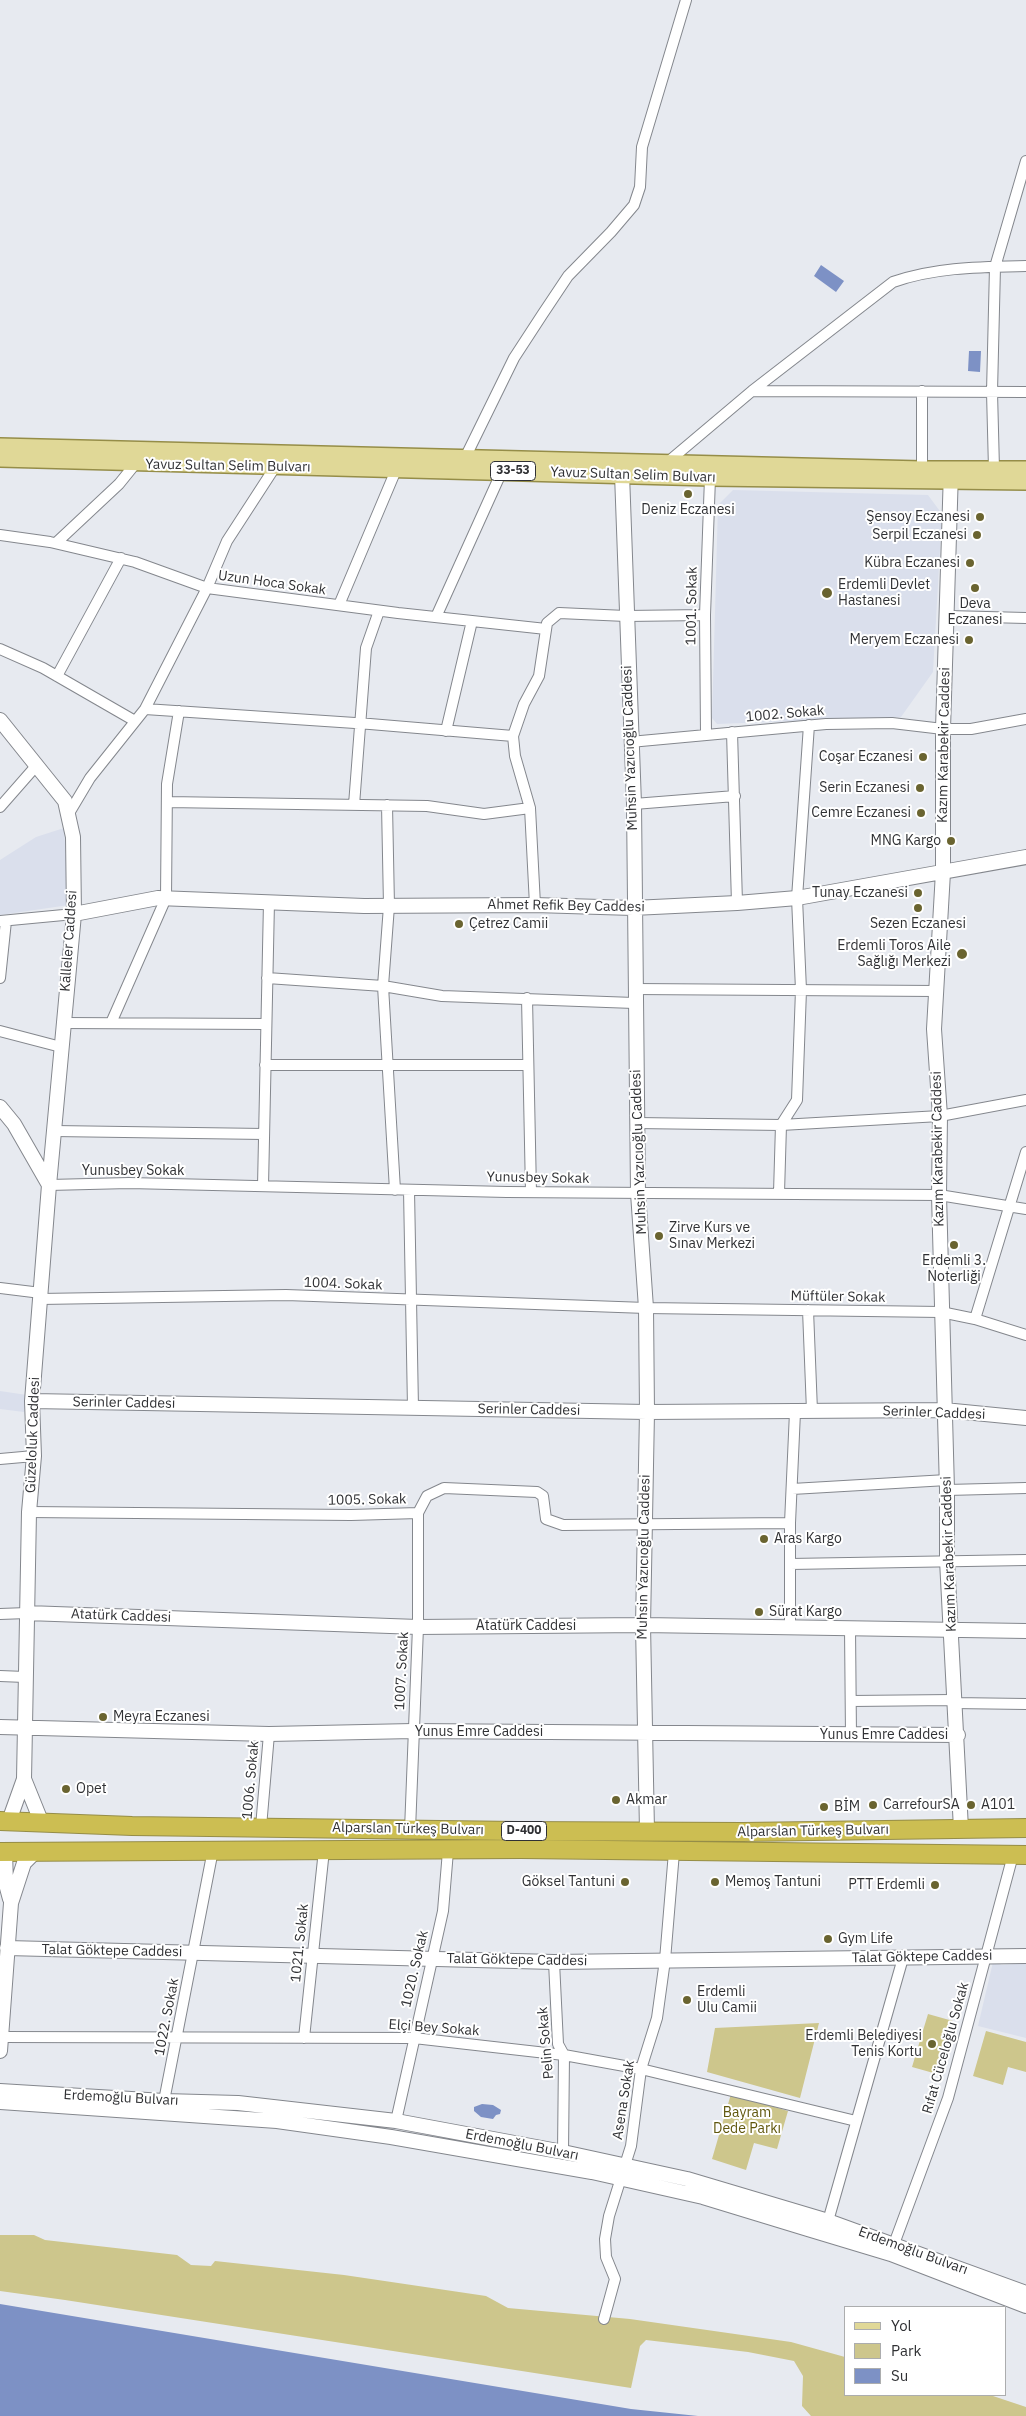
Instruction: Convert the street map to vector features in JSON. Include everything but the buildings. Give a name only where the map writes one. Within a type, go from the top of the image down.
[{"type":"highway","name":"Alparslan Türkeş Bulvarı","points":[[4,1821],[132,1826],[410,1830],[743,1832],[1026,1828]]},
{"type":"highway","points":[[3,1852],[4,1821]]},
{"type":"highway","points":[[36,1852],[43,1837],[41,1821]]},
{"type":"highway","name":"Alparslan Türkeş Bulvarı","points":[[3,1852],[521,1849],[1020,1855]]},
{"type":"main road","name":"Yavuz Sultan Selim Bulvarı","points":[[0,446],[922,469],[952,476],[994,469],[1026,469]]},
{"type":"main road","name":"Yavuz Sultan Selim Bulvarı","points":[[0,459],[622,474],[710,478],[952,476],[1026,482]]},
{"type":"street","points":[[465,458],[514,358],[547,307],[568,276],[611,232],[634,205],[640,186],[642,147],[686,0]]},
{"type":"street","points":[[994,469],[992,392],[995,267],[1026,161]]},
{"type":"street","points":[[669,462],[752,391],[893,282],[915,274],[1026,266]]},
{"type":"street","points":[[752,391],[1026,392]]},
{"type":"street","points":[[922,391],[922,469]]},
{"type":"street","points":[[56,544],[119,484],[136,463]]},
{"type":"street","points":[[68,815],[90,778],[145,709],[207,588],[227,541],[275,467]]},
{"type":"street","points":[[339,605],[396,470]]},
{"type":"street","points":[[436,617],[502,471]]},
{"type":"street","name":"Muhsin Yazıcıoğlu Caddesi","points":[[622,474],[630,742],[634,804],[633,908],[638,1193],[646,1308],[647,1412],[643,1625],[646,1830]]},
{"type":"street","name":"Kazım Karabekir Caddesi","points":[[952,476],[943,729],[942,872],[934,1029],[940,1116],[939,1195],[947,1485],[947,1560],[952,1631],[953,1702],[958,1735],[961,1829]]},
{"type":"street","name":"1001. Sokak","points":[[706,735],[704,615],[710,478]]},
{"type":"street","name":"Uzun Hoca Sokak","points":[[0,535],[56,544],[121,558],[165,571],[207,588],[379,611],[546,629]]},
{"type":"street","points":[[57,676],[121,558]]},
{"type":"street","points":[[354,805],[366,648],[379,611]]},
{"type":"street","points":[[535,905],[530,808],[515,756],[513,736],[524,704],[539,676],[547,623],[559,613],[626,616],[704,615]]},
{"type":"street","points":[[947,616],[1026,618]]},
{"type":"street","points":[[446,731],[472,621]]},
{"type":"street","points":[[0,649],[57,676],[135,722]]},
{"type":"street","points":[[145,709],[361,723],[513,736]]},
{"type":"street","points":[[111,1023],[166,898],[168,784],[178,711]]},
{"type":"street","name":"1002. Sokak","points":[[630,742],[808,725],[892,723],[943,729],[971,729],[1026,719]]},
{"type":"street","name":"Kalleler Caddesi","points":[[0,720],[65,801],[73,837],[74,914],[49,1185]]},
{"type":"street","points":[[779,1194],[781,1125],[797,1100],[801,990],[797,898],[808,725]]},
{"type":"street","points":[[732,732],[737,903]]},
{"type":"street","points":[[0,807],[36,766]]},
{"type":"street","points":[[634,804],[735,796]]},
{"type":"street","points":[[167,802],[427,806],[484,814],[530,808]]},
{"type":"street","points":[[387,805],[389,906],[384,986],[394,1190]]},
{"type":"street","name":"Ahmet Refik Bey Caddesi","points":[[74,914],[166,898],[389,906],[535,905],[633,908],[737,903],[797,898],[1026,857]]},
{"type":"street","points":[[263,1186],[269,902]]},
{"type":"street","points":[[0,978],[3,921],[74,914]]},
{"type":"street","points":[[267,978],[384,986],[442,996],[527,998],[801,990],[936,991]]},
{"type":"street","points":[[527,998],[531,1192]]},
{"type":"street","points":[[63,1023],[266,1024]]},
{"type":"street","points":[[0,1031],[61,1048]]},
{"type":"street","points":[[265,1065],[528,1065]]},
{"type":"street","points":[[638,1123],[781,1125],[940,1116],[1026,1100]]},
{"type":"street","points":[[0,1107],[14,1124],[49,1185]]},
{"type":"street","points":[[54,1131],[264,1134]]},
{"type":"street","points":[[975,1319],[1026,1152]]},
{"type":"street","name":"Yunusbey Sokak","points":[[49,1185],[129,1183],[394,1190],[939,1195],[1026,1209]]},
{"type":"street","name":"Güzeloluk Caddesi","points":[[41,1821],[24,1779],[23,1728],[29,1512],[34,1456],[32,1401],[49,1185]]},
{"type":"street","points":[[409,1190],[413,1408]]},
{"type":"street","name":"1004. Sokak","points":[[0,1288],[40,1296],[286,1295],[646,1308]]},
{"type":"street","name":"Müftüler Sokak","points":[[646,1308],[941,1312],[975,1319],[1026,1335]]},
{"type":"street","points":[[808,1310],[812,1411]]},
{"type":"street","name":"Serinler Caddesi","points":[[32,1401],[647,1412],[944,1410],[1026,1418]]},
{"type":"street","points":[[790,1627],[790,1523],[795,1412]]},
{"type":"street","points":[[0,1459],[34,1456]]},
{"type":"street","points":[[792,1489],[947,1485],[1026,1488]]},
{"type":"street","name":"1005. Sokak","points":[[29,1512],[341,1515],[418,1513],[428,1496],[444,1488],[537,1492],[543,1496],[546,1519],[563,1525],[790,1523]]},
{"type":"street","name":"1007. Sokak","points":[[410,1830],[418,1627],[418,1513]]},
{"type":"street","points":[[790,1564],[1026,1560]]},
{"type":"street","points":[[0,1614],[26,1613]]},
{"type":"street","name":"Atatürk Caddesi","points":[[26,1613],[418,1627],[643,1625],[1026,1631]]},
{"type":"street","points":[[850,1628],[851,1736]]},
{"type":"street","points":[[0,1676],[25,1677]]},
{"type":"street","points":[[851,1701],[1026,1704]]},
{"type":"street","name":"Yunus Emre Caddesi","points":[[0,1728],[269,1734],[413,1731],[851,1736],[958,1735]]},
{"type":"street","name":"1006. Sokak","points":[[260,1827],[269,1734]]},
{"type":"street","name":"Güzeloluk Caddesi","points":[[4,1821],[24,1779]]},
{"type":"street","name":"1022. Sokak","points":[[164,2101],[213,1850]]},
{"type":"street","name":"1021. Sokak","points":[[304,2038],[324,1850]]},
{"type":"street","name":"1020. Sokak","points":[[396,2121],[443,1911],[448,1850]]},
{"type":"street","points":[[3,1852],[6,1884],[11,1902]]},
{"type":"street","points":[[0,2051],[3,1967],[7,1948],[11,1902],[24,1863],[36,1852]]},
{"type":"street","name":"Asena Sokak","points":[[604,2319],[615,2279],[606,2257],[605,2239],[631,2146],[641,2069],[657,2018],[674,1852]]},
{"type":"street","name":"Rıfat Cüceloğlu Sokak","points":[[894,2244],[948,2098],[986,1956],[1020,1855]]},
{"type":"street","name":"Talat Göktepe Caddesi","points":[[7,1948],[554,1962],[1026,1956]]},
{"type":"street","points":[[828,2221],[903,1958]]},
{"type":"street","name":"Pelin Sokak","points":[[554,1962],[558,2044],[564,2055],[563,2152]]},
{"type":"street","name":"Elçi Bey Sokak","points":[[1,2036],[414,2038],[564,2055],[641,2069],[856,2121]]},
{"type":"street","name":"Erdemoğlu Bulvarı","points":[[0,2091],[164,2101],[238,2103],[396,2121],[563,2152],[688,2179],[828,2221],[894,2244],[1025,2297]]},
{"type":"street","name":"Erdemoğlu Bulvarı","points":[[0,2102],[277,2121],[429,2144],[592,2172],[703,2197],[1025,2297]]},
{"type":"shaded area","name":"Erdemli Devlet Hastanesi","points":[[733,490],[928,495],[942,514],[933,672],[901,717],[717,724],[712,718],[718,505]]},
{"type":"shaded area","points":[[64,828],[69,905],[0,915],[0,860],[36,837]]},
{"type":"shaded area","points":[[0,1391],[27,1395],[24,1412],[0,1409]]},
{"type":"shaded area","points":[[993,1962],[1002,1965],[1026,1963],[1026,2038],[978,2026]]},
{"type":"green space","name":"Erdemli Belediyesi Tenis Kortu","points":[[928,2014],[953,2021],[937,2074],[912,2067]]},
{"type":"green space","name":"Bayram Dede Parkı","points":[[819,2023],[800,2098],[707,2072],[715,2028]]},
{"type":"green space","points":[[986,2031],[1026,2042],[1026,2072],[1008,2067],[1003,2085],[973,2076]]},
{"type":"green space","name":"Bayram Dede Parkı","points":[[731,2094],[788,2111],[777,2149],[754,2143],[746,2170],[712,2159]]},
{"type":"green space","points":[[0,2235],[34,2235],[45,2240],[177,2255],[191,2265],[211,2266],[215,2261],[344,2275],[486,2296],[508,2308],[630,2319],[791,2342],[844,2357],[844,2396],[993,2396],[1026,2407],[1026,2416],[811,2416],[802,2406],[803,2376],[794,2361],[748,2352],[646,2340],[640,2346],[631,2388],[0,2291]]},
{"type":"water","points":[[821,265],[844,281],[836,292],[814,276]]},
{"type":"water","points":[[969,351],[981,351],[980,372],[968,371]]},
{"type":"water","points":[[482,2104],[493,2105],[501,2110],[500,2114],[496,2115],[493,2119],[481,2117],[474,2111],[474,2107]]},
{"type":"water","points":[[0,2304],[631,2409],[698,2416],[0,2416]]},
{"type":"place","name":"Deniz Eczanesi","points":[[688,494]]},
{"type":"place","name":"Şensoy Eczanesi","points":[[980,517]]},
{"type":"place","name":"Serpil Eczanesi","points":[[977,535]]},
{"type":"place","name":"Kübra Eczanesi","points":[[970,563]]},
{"type":"place","name":"Deva Eczanesi","points":[[975,588]]},
{"type":"place","name":"Erdemli Devlet Hastanesi","points":[[827,593]]},
{"type":"place","name":"Meryem Eczanesi","points":[[969,640]]},
{"type":"place","name":"Coşar Eczanesi","points":[[923,757]]},
{"type":"place","name":"Serin Eczanesi","points":[[920,788]]},
{"type":"place","name":"Cemre Eczanesi","points":[[921,813]]},
{"type":"place","name":"MNG Kargo","points":[[951,841]]},
{"type":"place","name":"Tunay Eczanesi","points":[[918,893]]},
{"type":"place","name":"Sezen Eczanesi","points":[[918,908]]},
{"type":"place","name":"Çetrez Camii","points":[[459,924]]},
{"type":"place","name":"Erdemli Toros Aile Sağlığı Merkezi","points":[[962,954]]},
{"type":"place","name":"Zirve Kurs ve Sınav Merkezi","points":[[659,1236]]},
{"type":"place","name":"Erdemli 3. Noterliği","points":[[954,1245]]},
{"type":"place","name":"Aras Kargo","points":[[764,1539]]},
{"type":"place","name":"Sürat Kargo","points":[[759,1612]]},
{"type":"place","name":"Meyra Eczanesi","points":[[103,1717]]},
{"type":"place","name":"Opet","points":[[66,1789]]},
{"type":"place","name":"Akmar","points":[[616,1800]]},
{"type":"place","name":"CarrefourSA","points":[[873,1805]]},
{"type":"place","name":"A101","points":[[971,1805]]},
{"type":"place","name":"BİM","points":[[824,1807]]},
{"type":"place","name":"Göksel Tantuni","points":[[625,1882]]},
{"type":"place","name":"Memoş Tantuni","points":[[715,1882]]},
{"type":"place","name":"PTT Erdemli","points":[[935,1885]]},
{"type":"place","name":"Gym Life","points":[[828,1939]]},
{"type":"place","name":"Erdemli Ulu Camii","points":[[687,2000]]},
{"type":"place","name":"Erdemli Belediyesi Tenis Kortu","points":[[932,2044]]}]
